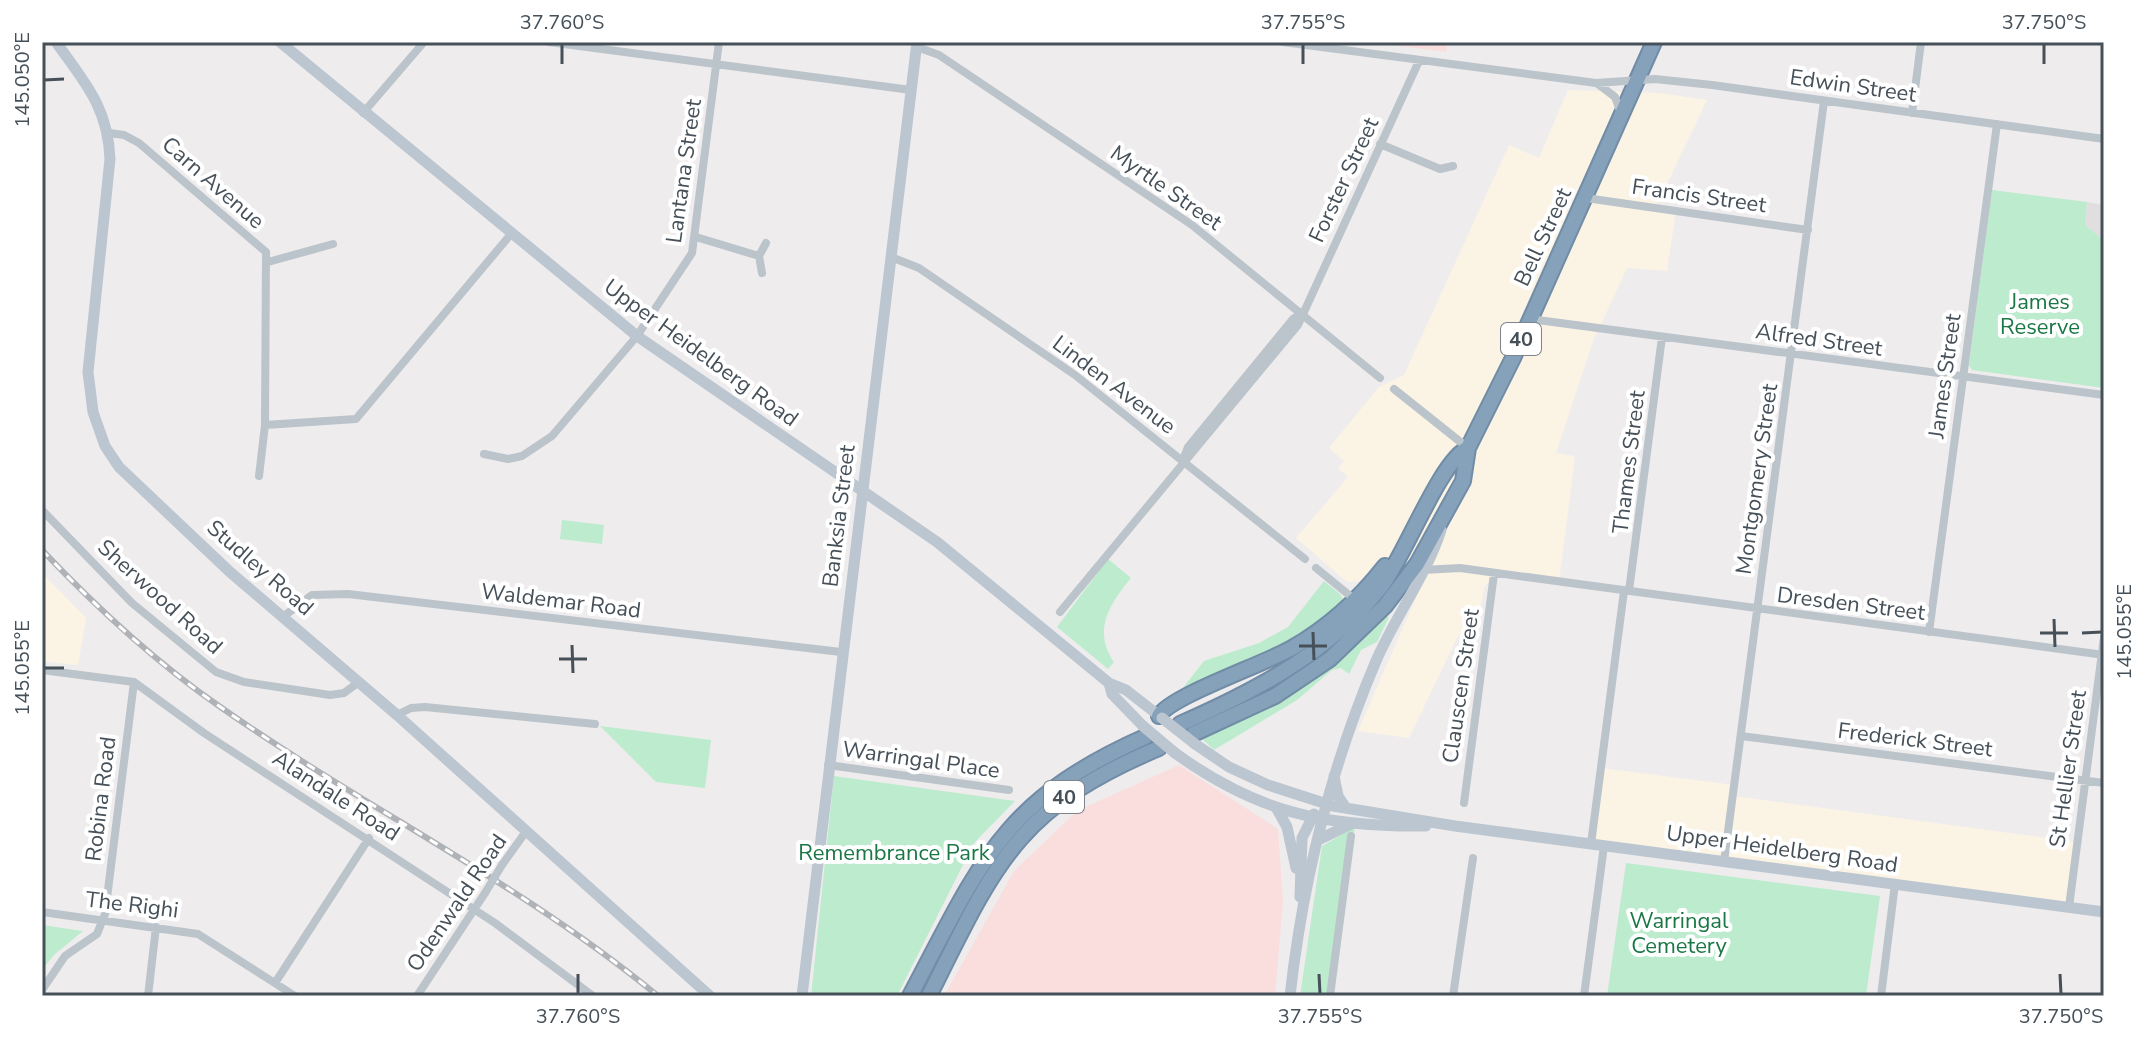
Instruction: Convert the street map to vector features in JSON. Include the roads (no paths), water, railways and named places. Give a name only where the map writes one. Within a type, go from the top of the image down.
[{"type":"highway","name":"Bell Street","points":[[1444,518],[1465,473],[1468,448],[1586,198],[1654,42]]},
{"type":"highway","name":"Bell Street","points":[[1412,536],[1449,464],[1468,448]]},
{"type":"highway","name":"40","points":[[1194,739],[1275,696],[1354,638],[1396,593],[1444,518]]},
{"type":"highway","name":"40","points":[[1180,724],[1258,687],[1334,636],[1379,589],[1412,536]]},
{"type":"highway","points":[[1160,718],[1175,702],[1292,648],[1354,599],[1412,536]]},
{"type":"highway","name":"40","points":[[910,996],[977,871],[1015,820],[1078,770],[1152,738]]},
{"type":"highway","name":"40","points":[[929,996],[983,888],[1019,838],[1053,805],[1152,738]]},
{"type":"main road","name":"Studley Road","points":[[56,42],[100,104],[109,133],[110,159],[88,372],[93,412],[105,446],[119,467],[230,572],[397,715],[710,996]]},
{"type":"main road","name":"Upper Heidelberg Road","points":[[280,42],[637,336],[937,542],[1109,683],[1132,694],[1160,718],[1255,780],[1323,804],[1455,826],[2104,912]]},
{"type":"main road","name":"Banksia Street","points":[[802,996],[841,652],[917,45]]},
{"type":"main road","name":"Bell Street","points":[[1316,817],[1390,630],[1435,547],[1444,518]]},
{"type":"main road","name":"Upper Heidelberg Road","points":[[1109,683],[1112,694],[1152,738],[1234,792],[1277,809],[1316,817],[1402,826],[1455,826]]},
{"type":"main road","points":[[1127,713],[1132,707],[1132,694]]},
{"type":"main road","points":[[1152,738],[1160,718]]},
{"type":"main road","points":[[1333,771],[1338,796],[1346,808]]},
{"type":"main road","points":[[1277,809],[1289,831],[1301,902]]},
{"type":"main road","points":[[1298,880],[1302,838],[1316,817]]},
{"type":"main road","points":[[1290,996],[1301,902],[1318,840],[1316,817]]},
{"type":"main road","points":[[1318,840],[1357,821]]},
{"type":"street","points":[[363,113],[424,42]]},
{"type":"street","points":[[549,42],[911,90]]},
{"type":"street","name":"Lantana Street","points":[[484,454],[508,459],[538,448],[637,336],[692,253],[719,42]]},
{"type":"street","name":"Edwin Street","points":[[1283,42],[1596,83],[1655,79],[2104,139]]},
{"type":"street","points":[[1912,113],[1921,42]]},
{"type":"street","name":"Myrtle Street","points":[[917,45],[939,55],[1192,225],[1380,378]]},
{"type":"street","name":"Forster Street","points":[[1060,612],[1183,460],[1188,447],[1293,319],[1301,314],[1419,61]]},
{"type":"street","points":[[1596,83],[1615,97],[1621,117]]},
{"type":"street","name":"Montgomery Street","points":[[1724,862],[1824,101]]},
{"type":"street","name":"James Street","points":[[1929,632],[1997,124]]},
{"type":"street","name":"Carn Avenue","points":[[109,133],[124,135],[139,143],[266,252],[265,425],[259,476]]},
{"type":"street","points":[[1380,144],[1440,169],[1453,166]]},
{"type":"street","name":"Francis Street","points":[[1586,198],[1808,230]]},
{"type":"street","points":[[265,425],[356,419],[511,234]]},
{"type":"street","points":[[696,237],[759,256]]},
{"type":"street","points":[[762,273],[759,256],[766,243]]},
{"type":"street","points":[[268,262],[333,244]]},
{"type":"street","name":"Linden Avenue","points":[[891,257],[919,268],[1062,366],[1305,559]]},
{"type":"street","name":"Alfred Street","points":[[1530,319],[2104,395]]},
{"type":"street","name":"Thames Street","points":[[1591,844],[1662,337]]},
{"type":"street","points":[[1394,389],[1468,448]]},
{"type":"street","name":"Sherwood Road","points":[[42,510],[132,603],[216,672],[244,682],[330,695],[344,693],[359,682]]},
{"type":"street","points":[[1435,547],[1439,559],[1451,567]]},
{"type":"street","name":"Dresden Street","points":[[1423,570],[1451,567],[2103,655]]},
{"type":"street","points":[[1316,568],[1354,599]]},
{"type":"street","name":"Clauscen Street","points":[[1464,803],[1494,574]]},
{"type":"street","name":"Waldemar Road","points":[[284,616],[312,595],[348,594],[841,652]]},
{"type":"street","name":"St Hellier Street","points":[[2069,907],[2104,637]]},
{"type":"street","name":"Alandale Road","points":[[42,670],[134,682],[204,733],[474,909],[593,996]]},
{"type":"street","name":"Robina Road","points":[[103,920],[134,682]]},
{"type":"street","points":[[397,715],[411,708],[425,707],[595,724]]},
{"type":"street","name":"Frederick Street","points":[[1741,736],[2104,783]]},
{"type":"street","name":"Warringal Place","points":[[828,765],[1009,790]]},
{"type":"street","name":"Odenwald Road","points":[[417,996],[527,830]]},
{"type":"street","points":[[1330,996],[1351,836]]},
{"type":"street","points":[[275,983],[369,838]]},
{"type":"street","points":[[1584,996],[1604,846]]},
{"type":"street","points":[[1453,996],[1473,858]]},
{"type":"street","points":[[1881,996],[1895,884]]},
{"type":"street","name":"The Righi","points":[[42,912],[198,934],[295,996]]},
{"type":"street","points":[[42,990],[56,966],[97,934],[103,920]]},
{"type":"street","points":[[148,996],[156,927]]},
{"type":"railway","points":[[42,550],[126,632],[195,689],[274,743],[552,918],[658,996]]},
{"type":"park label","name":"James Reserve","points":[[2040,314]]},
{"type":"park label","name":"Remembrance Park","points":[[894,853]]},
{"type":"park label","name":"Warringal Cemetery","points":[[1679,934]]}]
